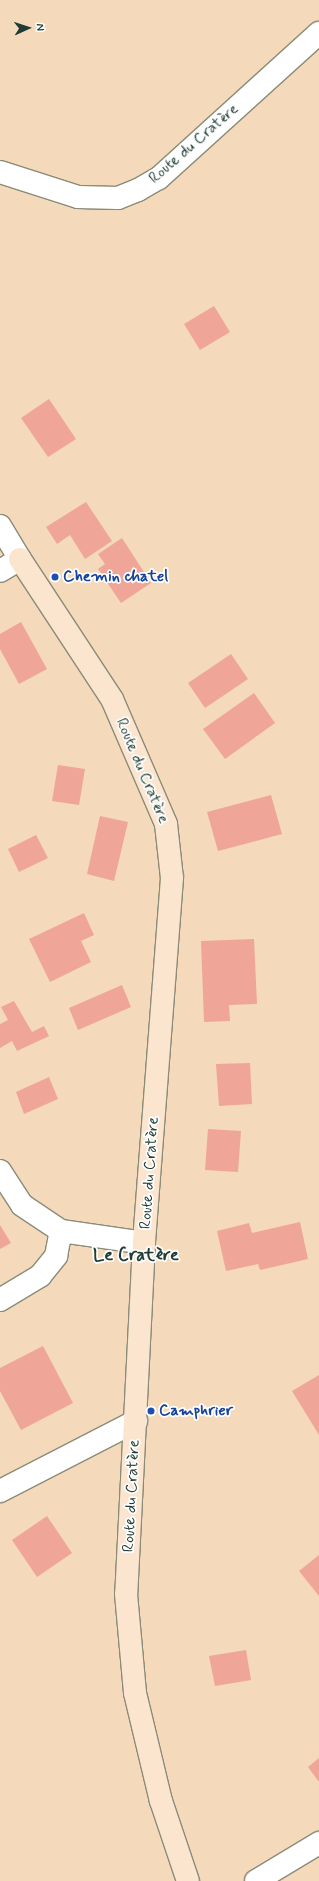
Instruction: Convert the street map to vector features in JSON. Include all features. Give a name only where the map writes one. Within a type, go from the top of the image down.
[{"type":"street","name":"Route du Cratère","points":[[0,172],[78,197],[118,198],[138,190],[159,178],[319,33]]},
{"type":"street","name":"Route du Cratère","points":[[0,526],[112,699],[166,824],[172,878],[144,1243],[126,1594],[135,1693],[161,1801],[188,1881]]},
{"type":"street","points":[[0,571],[20,559]]},
{"type":"street","points":[[0,1171],[22,1205],[61,1231],[144,1243]]},
{"type":"street","points":[[0,1300],[40,1276],[56,1256],[61,1231]]},
{"type":"street","points":[[0,1491],[136,1421]]},
{"type":"street","points":[[256,1881],[319,1843]]},
{"type":"building","points":[[214,306],[230,332],[200,350],[184,324]]},
{"type":"building","points":[[49,399],[76,439],[48,457],[21,418]]},
{"type":"building","points":[[86,502],[112,541],[85,559],[70,535],[57,544],[46,527]]},
{"type":"building","points":[[122,538],[151,583],[121,603],[98,569],[105,564],[98,554]]},
{"type":"building","points":[[21,622],[47,669],[19,684],[0,649],[0,634]]},
{"type":"building","points":[[231,654],[248,679],[205,708],[188,683]]},
{"type":"building","points":[[254,693],[275,723],[225,759],[203,729]]},
{"type":"building","points":[[58,765],[85,769],[79,805],[52,801]]},
{"type":"building","points":[[271,795],[282,834],[218,851],[207,812]]},
{"type":"building","points":[[100,816],[128,822],[114,881],[87,874]]},
{"type":"building","points":[[36,835],[48,858],[19,872],[8,849]]},
{"type":"building","points":[[84,913],[94,935],[81,941],[91,962],[50,982],[29,939]]},
{"type":"building","points":[[254,939],[257,1004],[229,1005],[230,1021],[204,1022],[201,941]]},
{"type":"building","points":[[122,985],[131,1007],[78,1030],[69,1008]]},
{"type":"building","points":[[14,1001],[32,1032],[44,1026],[49,1036],[17,1051],[12,1041],[0,1048],[0,1024],[8,1020],[1,1007]]},
{"type":"building","points":[[250,1063],[252,1104],[219,1106],[216,1064]]},
{"type":"building","points":[[49,1077],[58,1099],[24,1114],[16,1092]]},
{"type":"building","points":[[208,1129],[241,1131],[238,1172],[205,1170]]},
{"type":"building","points":[[300,1222],[308,1259],[260,1270],[258,1264],[226,1271],[217,1231],[249,1223],[252,1233]]},
{"type":"building","points":[[0,1225],[11,1243],[0,1249]]},
{"type":"building","points":[[43,1346],[73,1403],[21,1430],[0,1391],[0,1368]]},
{"type":"building","points":[[319,1375],[319,1435],[292,1391]]},
{"type":"building","points":[[47,1516],[72,1553],[37,1577],[12,1540]]},
{"type":"building","points":[[319,1555],[319,1596],[299,1571]]},
{"type":"building","points":[[246,1650],[251,1680],[215,1686],[209,1656]]},
{"type":"building","points":[[319,1758],[319,1782],[308,1767]]},
{"type":"place","name":"Chemin chatel","points":[[55,577]]},
{"type":"place","name":"Camphrier","points":[[151,1411]]},
{"type":"district","name":"Le Cratère","points":[[136,1255]]}]
